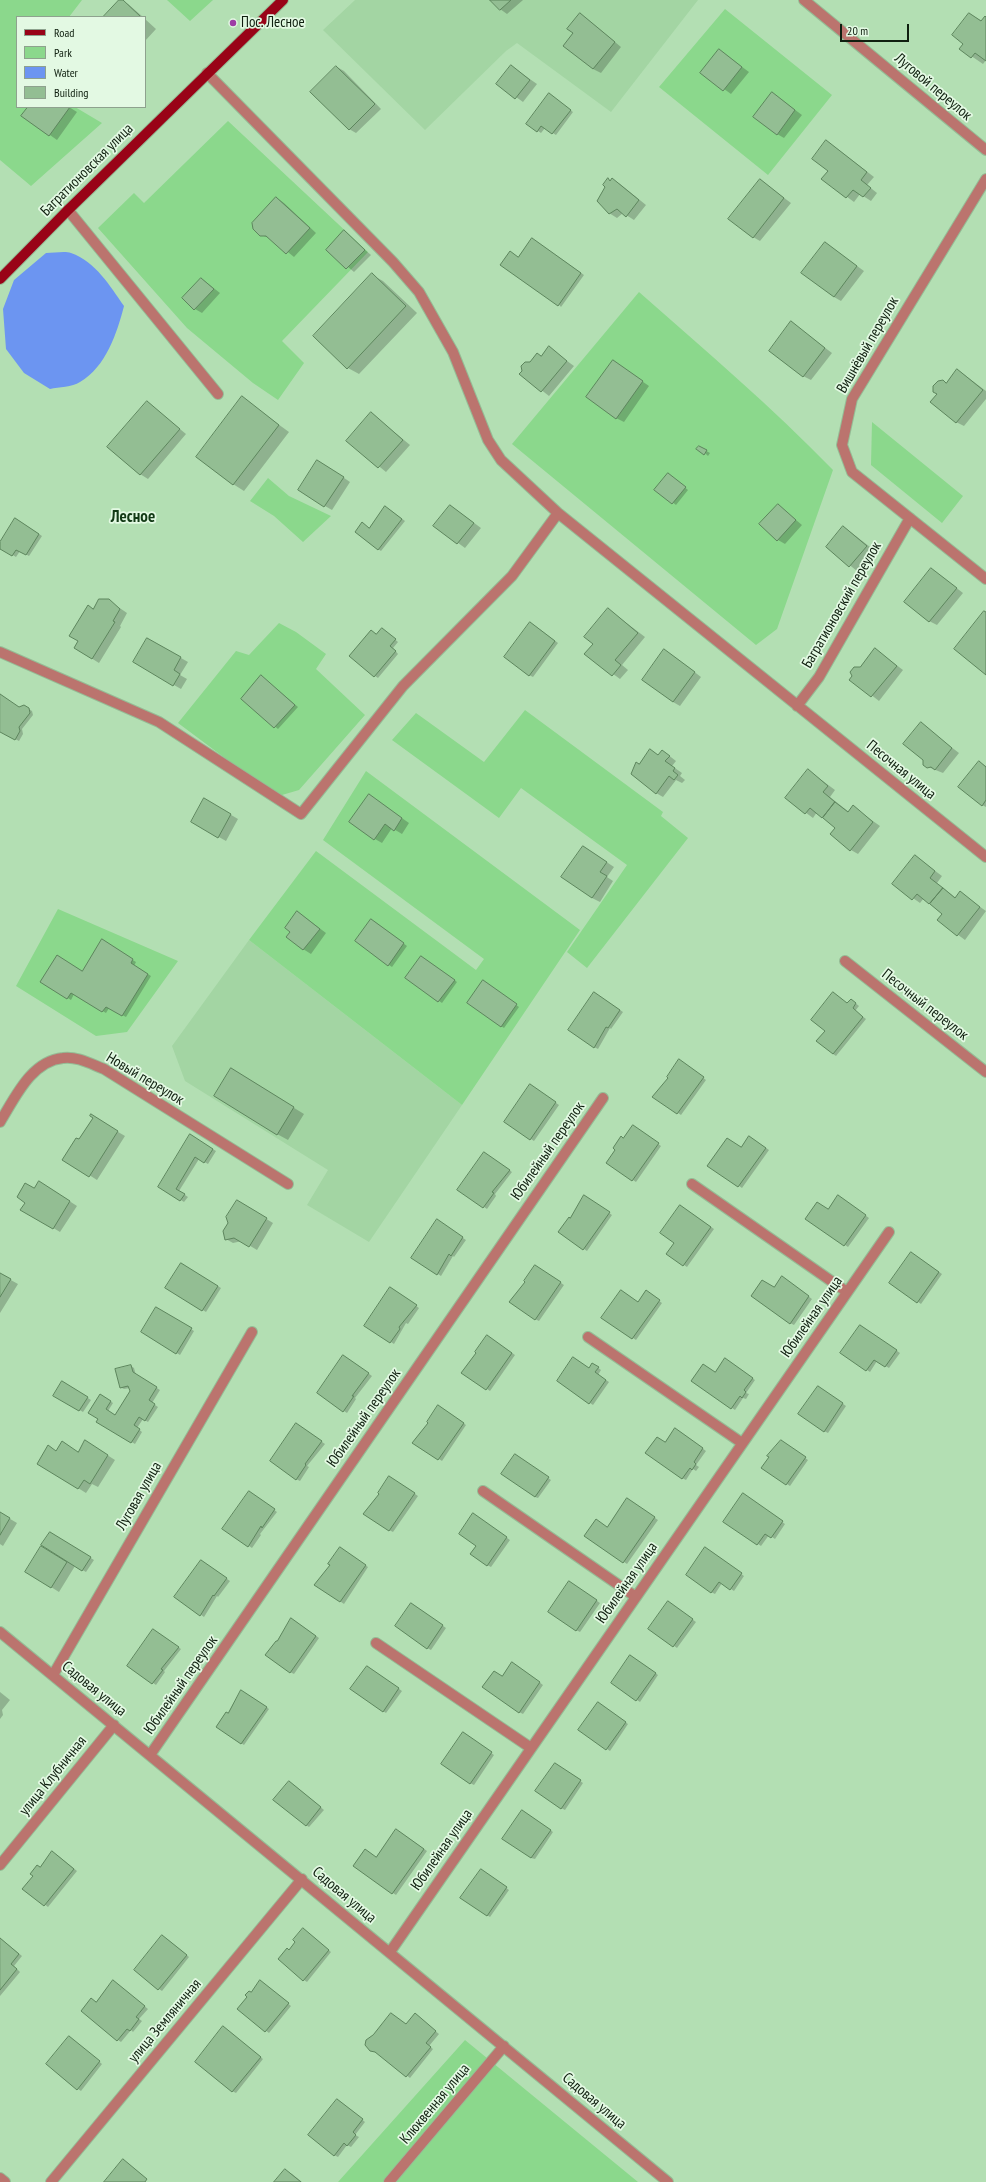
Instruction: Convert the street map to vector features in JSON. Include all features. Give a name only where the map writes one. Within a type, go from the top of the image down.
[{"type":"main road","name":"Багратионовская улица","points":[[0,279],[68,210],[283,0]]},
{"type":"street","name":"Луговой переулок","points":[[804,0],[986,150]]},
{"type":"street","name":"Песочная улица","points":[[207,73],[393,262],[418,292],[453,352],[488,440],[501,460],[558,513],[986,857]]},
{"type":"street","name":"Вишнёвый переулок","points":[[910,518],[852,472],[842,445],[852,399],[986,178]]},
{"type":"street","points":[[68,210],[218,394]]},
{"type":"street","points":[[0,652],[159,722],[301,814],[403,686],[512,576],[558,513]]},
{"type":"street","points":[[910,518],[986,579]]},
{"type":"street","name":"Багратионовский переулок","points":[[797,706],[819,677],[910,518]]},
{"type":"street","name":"Песочный переулок","points":[[845,961],[986,1072]]},
{"type":"street","name":"Новый переулок","points":[[0,1122],[21,1089],[35,1072],[49,1061],[64,1057],[82,1060],[104,1069],[288,1184]]},
{"type":"street","name":"Юбилейный переулок","points":[[150,1755],[603,1098]]},
{"type":"street","points":[[692,1184],[847,1292]]},
{"type":"street","name":"Юбилейная улица","points":[[390,1952],[889,1232]]},
{"type":"street","name":"Луговая улица","points":[[53,1675],[252,1332]]},
{"type":"street","points":[[588,1337],[742,1444]]},
{"type":"street","points":[[484,1491],[636,1597]]},
{"type":"street","name":"Садовая улица","points":[[0,1632],[302,1879],[668,2182]]},
{"type":"street","points":[[376,1643],[531,1748]]},
{"type":"street","name":"улица Клубничная","points":[[0,1865],[114,1725]]},
{"type":"street","name":"улица Земляничная","points":[[51,2182],[302,1879]]},
{"type":"street","name":"Клюквенная улица","points":[[389,2182],[504,2046]]},
{"type":"street","points":[[0,2178],[5,2182]]},
{"type":"shaded area","points":[[355,0],[698,0],[611,112],[517,43],[506,51],[425,130],[323,30]]},
{"type":"shaded area","points":[[249,940],[462,1105],[369,1242],[307,1205],[328,1170],[185,1081],[172,1046]]},
{"type":"green space","points":[[0,0],[82,0],[70,16],[16,16],[16,108],[77,108],[102,123],[31,186],[0,160]]},
{"type":"green space","points":[[167,0],[213,0],[190,21]]},
{"type":"green space","points":[[725,9],[832,95],[768,175],[659,87]]},
{"type":"green space","points":[[228,121],[368,252],[282,341],[304,363],[278,400],[253,383],[187,328],[98,228],[134,193],[144,203]]},
{"type":"green space","points":[[639,292],[762,401],[833,470],[777,629],[756,645],[512,444]]},
{"type":"green space","points":[[872,422],[963,496],[942,523],[871,465]]},
{"type":"green space","points":[[268,478],[289,496],[331,516],[303,542],[274,516],[250,501]]},
{"type":"green space","points":[[279,623],[296,632],[326,654],[316,669],[365,715],[299,790],[282,795],[249,776],[178,723],[236,651],[249,655]]},
{"type":"green space","points":[[525,710],[663,812],[661,816],[688,838],[587,968],[567,952],[627,865],[521,788],[499,818],[392,740],[416,713],[484,762]]},
{"type":"green space","points":[[366,771],[580,930],[462,1105],[249,940],[316,851],[476,970],[484,959],[323,840]]},
{"type":"green space","points":[[58,909],[178,961],[127,1032],[96,1036],[16,986]]},
{"type":"green space","points":[[465,2040],[638,2182],[338,2182]]},
{"type":"water","points":[[69,252],[88,262],[102,275],[124,306],[114,338],[97,368],[89,376],[77,384],[50,389],[24,373],[6,349],[3,309],[14,280],[46,253]]},
{"type":"building","points":[[119,0],[123,0],[140,16],[104,16]]},
{"type":"building","points":[[490,0],[511,0],[500,10]]},
{"type":"building","points":[[580,13],[615,42],[593,69],[563,46],[573,33],[567,29]]},
{"type":"building","points":[[969,13],[981,21],[985,16],[986,17],[986,61],[975,53],[971,58],[959,49],[963,44],[952,35]]},
{"type":"building","points":[[719,49],[742,67],[723,91],[700,73]]},
{"type":"building","points":[[511,65],[530,80],[515,99],[496,84]]},
{"type":"building","points":[[336,66],[375,104],[349,130],[310,92]]},
{"type":"building","points":[[772,92],[795,110],[777,135],[753,117]]},
{"type":"building","points":[[549,93],[571,110],[552,134],[541,126],[537,132],[526,124]]},
{"type":"building","points":[[27,108],[69,108],[49,136],[21,116]]},
{"type":"building","points":[[826,140],[867,172],[861,180],[871,188],[863,197],[853,190],[846,198],[821,179],[828,171],[812,159]]},
{"type":"building","points":[[608,178],[610,181],[612,178],[639,200],[626,217],[617,209],[609,214],[597,201],[605,187],[603,185]]},
{"type":"building","points":[[760,179],[784,198],[753,238],[728,219]]},
{"type":"building","points":[[276,197],[310,228],[286,254],[266,236],[260,236],[253,229],[252,223]]},
{"type":"building","points":[[344,230],[365,250],[346,269],[326,250]]},
{"type":"building","points":[[532,238],[581,273],[558,306],[500,265],[510,251],[518,257]]},
{"type":"building","points":[[825,242],[857,266],[834,297],[801,273]]},
{"type":"building","points":[[372,273],[406,306],[347,369],[313,336]]},
{"type":"building","points":[[201,278],[214,289],[194,310],[182,298]]},
{"type":"building","points":[[791,321],[825,348],[803,377],[769,351]]},
{"type":"building","points":[[549,346],[567,361],[541,392],[519,374],[522,371],[521,366],[525,362],[530,362],[537,353],[541,356]]},
{"type":"building","points":[[613,360],[643,381],[616,419],[586,397]]},
{"type":"building","points":[[957,369],[983,390],[956,423],[930,402],[937,394],[933,392],[933,386],[938,381],[943,380],[946,383]]},
{"type":"building","points":[[242,396],[279,425],[233,485],[196,457]]},
{"type":"building","points":[[147,401],[180,429],[140,475],[107,447]]},
{"type":"building","points":[[371,412],[403,440],[378,468],[346,441]]},
{"type":"building","points":[[699,446],[707,450],[704,455],[696,449]]},
{"type":"building","points":[[317,460],[344,477],[324,507],[298,490]]},
{"type":"building","points":[[668,473],[686,487],[672,504],[654,490]]},
{"type":"building","points":[[778,504],[796,520],[777,541],[759,524]]},
{"type":"building","points":[[450,505],[474,523],[457,544],[433,526]]},
{"type":"building","points":[[385,506],[402,519],[378,550],[355,532],[362,522],[369,528]]},
{"type":"building","points":[[15,518],[39,534],[26,555],[16,550],[12,556],[0,549],[0,542]]},
{"type":"building","points":[[843,526],[867,546],[849,567],[826,547]]},
{"type":"building","points":[[931,568],[957,588],[929,622],[904,602]]},
{"type":"building","points":[[99,599],[109,599],[120,609],[113,621],[115,622],[92,659],[74,648],[78,641],[69,636],[88,605],[93,609]]},
{"type":"building","points":[[608,608],[638,633],[615,660],[621,665],[612,676],[584,654],[593,644],[584,637]]},
{"type":"building","points":[[984,611],[986,612],[986,675],[954,649]]},
{"type":"building","points":[[530,622],[555,641],[529,676],[504,657]]},
{"type":"building","points":[[382,628],[396,639],[390,646],[396,651],[374,677],[349,656],[371,630],[376,634]]},
{"type":"building","points":[[147,638],[181,657],[174,670],[180,674],[173,686],[133,662]]},
{"type":"building","points":[[875,648],[897,666],[871,697],[849,680],[852,676],[850,672],[854,667],[860,667]]},
{"type":"building","points":[[664,649],[695,672],[673,702],[642,680]]},
{"type":"building","points":[[261,675],[295,705],[274,728],[241,699]]},
{"type":"building","points":[[0,694],[19,707],[24,705],[29,708],[30,713],[19,727],[20,731],[15,740],[0,732]]},
{"type":"building","points":[[921,722],[952,748],[935,770],[931,767],[927,768],[923,765],[923,760],[903,744]]},
{"type":"building","points":[[650,749],[658,755],[662,750],[670,756],[665,761],[675,768],[673,771],[678,775],[674,780],[669,776],[656,794],[631,774],[636,762],[639,764]]},
{"type":"building","points":[[979,761],[986,767],[986,800],[982,806],[958,787]]},
{"type":"building","points":[[808,769],[828,786],[823,792],[835,802],[822,818],[810,808],[805,814],[785,798]]},
{"type":"building","points":[[369,794],[402,818],[394,831],[385,824],[374,840],[349,822]]},
{"type":"building","points":[[204,798],[231,814],[218,838],[191,822]]},
{"type":"building","points":[[835,802],[848,812],[853,805],[873,822],[850,851],[830,834],[835,828],[823,818]]},
{"type":"building","points":[[583,846],[607,862],[600,872],[607,876],[592,898],[561,877]]},
{"type":"building","points":[[915,855],[935,871],[930,878],[943,888],[929,904],[917,894],[912,900],[892,884]]},
{"type":"building","points":[[943,888],[955,898],[960,891],[980,907],[957,936],[937,920],[942,914],[930,904]]},
{"type":"building","points":[[297,911],[320,929],[303,950],[286,937],[290,932],[285,928]]},
{"type":"building","points":[[371,919],[404,943],[388,966],[355,941]]},
{"type":"building","points":[[102,939],[133,959],[131,963],[148,974],[122,1016],[106,1007],[102,1012],[71,993],[67,999],[40,982],[57,955],[82,971]]},
{"type":"building","points":[[421,956],[455,980],[438,1002],[405,978]]},
{"type":"building","points":[[483,980],[517,1004],[501,1027],[467,1003]]},
{"type":"building","points":[[594,992],[620,1010],[608,1028],[606,1027],[594,1048],[568,1030]]},
{"type":"building","points":[[833,992],[847,1003],[851,999],[856,1003],[853,1008],[863,1017],[833,1054],[816,1041],[825,1031],[811,1020]]},
{"type":"building","points":[[679,1059],[704,1077],[677,1114],[652,1097],[668,1078],[667,1077]]},
{"type":"building","points":[[231,1068],[294,1107],[277,1135],[214,1096]]},
{"type":"building","points":[[530,1084],[556,1102],[530,1140],[504,1122]]},
{"type":"building","points":[[91,1114],[118,1131],[89,1177],[62,1160],[76,1138],[79,1139],[93,1118],[90,1116]]},
{"type":"building","points":[[633,1125],[659,1143],[632,1181],[606,1163],[615,1150],[613,1148],[621,1136],[623,1138]]},
{"type":"building","points":[[190,1134],[213,1149],[204,1163],[195,1157],[176,1189],[185,1194],[180,1201],[158,1187]]},
{"type":"building","points":[[749,1136],[766,1148],[738,1187],[707,1166],[727,1138],[741,1147]]},
{"type":"building","points":[[484,1152],[510,1170],[492,1192],[494,1193],[483,1208],[457,1190]]},
{"type":"building","points":[[39,1181],[70,1201],[53,1229],[20,1210],[25,1203],[17,1197],[25,1183],[34,1188]]},
{"type":"building","points":[[584,1195],[610,1212],[583,1250],[558,1232],[569,1217],[570,1218]]},
{"type":"building","points":[[838,1195],[866,1215],[844,1246],[805,1219],[817,1202],[828,1209]]},
{"type":"building","points":[[237,1200],[267,1218],[249,1247],[234,1238],[225,1240],[223,1231],[228,1223],[226,1217]]},
{"type":"building","points":[[680,1205],[711,1227],[683,1266],[666,1254],[674,1243],[660,1233]]},
{"type":"building","points":[[437,1219],[463,1237],[451,1256],[449,1254],[437,1275],[411,1258]]},
{"type":"building","points":[[911,1252],[939,1272],[917,1303],[889,1283]]},
{"type":"building","points":[[181,1263],[218,1286],[202,1311],[165,1288]]},
{"type":"building","points":[[535,1265],[561,1282],[535,1320],[509,1302],[525,1282],[524,1281]]},
{"type":"building","points":[[0,1273],[11,1279],[0,1297]]},
{"type":"building","points":[[782,1276],[809,1296],[790,1324],[751,1296],[762,1280],[774,1287]]},
{"type":"building","points":[[390,1287],[417,1305],[399,1327],[400,1329],[390,1343],[364,1326]]},
{"type":"building","points":[[621,1290],[638,1302],[646,1290],[660,1300],[632,1339],[601,1318]]},
{"type":"building","points":[[156,1307],[192,1328],[176,1354],[141,1332]]},
{"type":"building","points":[[860,1325],[897,1350],[885,1367],[874,1360],[866,1371],[840,1353]]},
{"type":"building","points":[[487,1335],[512,1353],[486,1390],[461,1373]]},
{"type":"building","points":[[343,1355],[369,1373],[352,1396],[354,1396],[343,1412],[317,1393]]},
{"type":"building","points":[[573,1357],[589,1368],[592,1363],[599,1367],[595,1372],[606,1380],[589,1404],[557,1381]]},
{"type":"building","points":[[725,1358],[753,1378],[744,1390],[746,1392],[742,1398],[740,1396],[731,1409],[691,1381],[703,1364],[715,1372]]},
{"type":"building","points":[[131,1365],[133,1372],[157,1387],[149,1400],[155,1404],[145,1421],[139,1417],[134,1425],[140,1429],[131,1443],[96,1422],[98,1419],[88,1413],[100,1394],[111,1401],[106,1409],[115,1415],[130,1391],[128,1386],[120,1388],[115,1369]]},
{"type":"building","points":[[62,1381],[88,1397],[79,1411],[53,1396]]},
{"type":"building","points":[[818,1386],[843,1403],[824,1432],[798,1414]]},
{"type":"building","points":[[438,1405],[464,1423],[438,1460],[412,1443],[428,1423],[427,1422]]},
{"type":"building","points":[[296,1423],[322,1441],[305,1464],[306,1465],[296,1480],[270,1461]]},
{"type":"building","points":[[675,1428],[703,1448],[694,1462],[696,1464],[692,1470],[690,1468],[682,1479],[645,1453],[657,1437],[665,1442]]},
{"type":"building","points":[[85,1440],[108,1455],[90,1484],[84,1480],[78,1489],[37,1464],[48,1445],[56,1451],[62,1441],[78,1452]]},
{"type":"building","points":[[781,1440],[806,1457],[786,1485],[761,1468],[769,1457],[767,1456]]},
{"type":"building","points":[[515,1454],[549,1477],[535,1497],[501,1474]]},
{"type":"building","points":[[389,1476],[415,1493],[389,1531],[363,1514],[379,1494],[378,1493]]},
{"type":"building","points":[[249,1491],[275,1509],[262,1528],[261,1526],[248,1547],[222,1529]]},
{"type":"building","points":[[743,1493],[783,1521],[771,1538],[765,1534],[757,1545],[723,1522]]},
{"type":"building","points":[[627,1498],[655,1517],[623,1563],[584,1536],[596,1519],[607,1527]]},
{"type":"building","points":[[0,1512],[10,1518],[0,1535]]},
{"type":"building","points":[[473,1513],[507,1537],[487,1566],[470,1554],[476,1546],[459,1534]]},
{"type":"building","points":[[50,1532],[91,1557],[82,1571],[41,1545]]},
{"type":"building","points":[[41,1546],[67,1562],[51,1588],[25,1572]]},
{"type":"building","points":[[340,1547],[366,1565],[340,1602],[314,1585],[330,1565],[328,1564]]},
{"type":"building","points":[[705,1547],[742,1573],[730,1590],[719,1582],[711,1593],[686,1575]]},
{"type":"building","points":[[201,1560],[227,1578],[214,1596],[213,1595],[200,1616],[174,1597]]},
{"type":"building","points":[[569,1581],[597,1600],[576,1631],[548,1612]]},
{"type":"building","points":[[668,1601],[693,1619],[673,1647],[648,1629]]},
{"type":"building","points":[[411,1603],[443,1625],[427,1649],[395,1626]]},
{"type":"building","points":[[291,1618],[316,1636],[290,1673],[265,1655],[277,1641]]},
{"type":"building","points":[[153,1629],[179,1647],[161,1669],[163,1670],[152,1684],[127,1666]]},
{"type":"building","points":[[630,1655],[656,1673],[636,1701],[611,1683]]},
{"type":"building","points":[[512,1662],[540,1682],[519,1713],[482,1687],[494,1671],[502,1676]]},
{"type":"building","points":[[367,1666],[399,1688],[383,1712],[350,1689]]},
{"type":"building","points":[[241,1690],[267,1707],[241,1744],[216,1727],[226,1712],[228,1713]]},
{"type":"building","points":[[598,1702],[626,1722],[606,1750],[578,1730]]},
{"type":"building","points":[[463,1732],[492,1752],[470,1784],[441,1764]]},
{"type":"building","points":[[555,1763],[581,1780],[561,1809],[535,1791]]},
{"type":"building","points":[[289,1781],[321,1807],[306,1826],[273,1800]]},
{"type":"building","points":[[522,1810],[551,1830],[531,1858],[502,1839]]},
{"type":"building","points":[[396,1829],[424,1849],[392,1894],[353,1866],[365,1849],[376,1857]]},
{"type":"building","points":[[52,1851],[74,1869],[44,1906],[22,1889],[33,1876],[30,1874],[37,1865],[40,1867]]},
{"type":"building","points":[[481,1869],[507,1887],[487,1916],[460,1898]]},
{"type":"building","points":[[303,1928],[329,1950],[303,1981],[278,1959],[287,1948],[289,1950],[295,1942],[293,1940]]},
{"type":"building","points":[[162,1935],[187,1955],[158,1990],[134,1970]]},
{"type":"building","points":[[0,1938],[19,1954],[11,1964],[17,1969],[0,1990]]},
{"type":"building","points":[[113,1980],[145,2006],[136,2017],[139,2019],[130,2031],[127,2029],[117,2041],[81,2011],[91,1998],[96,2002]]},
{"type":"building","points":[[260,1980],[289,2003],[265,2032],[237,2009],[247,1997],[245,1995],[249,1991],[251,1992]]},
{"type":"building","points":[[391,2013],[406,2024],[415,2013],[436,2031],[426,2043],[431,2047],[406,2077],[375,2052],[370,2051],[365,2045],[366,2040],[373,2035]]},
{"type":"building","points":[[223,2026],[261,2057],[232,2092],[195,2062]]},
{"type":"building","points":[[69,2036],[100,2061],[77,2090],[46,2064]]},
{"type":"building","points":[[337,2099],[363,2119],[353,2132],[356,2135],[347,2146],[344,2143],[334,2156],[308,2135]]},
{"type":"building","points":[[123,2159],[147,2179],[145,2182],[104,2182]]},
{"type":"building","points":[[285,2169],[301,2182],[274,2182]]},
{"type":"place","name":"Пос. Лесное","points":[[233,23]]},
{"type":"district","name":"Лесное","points":[[133,517]]}]
